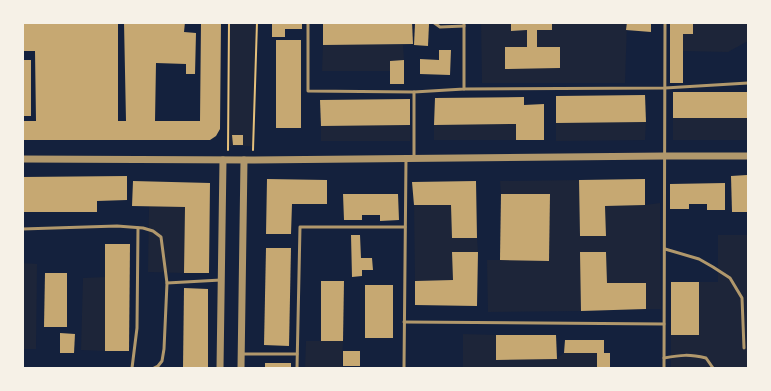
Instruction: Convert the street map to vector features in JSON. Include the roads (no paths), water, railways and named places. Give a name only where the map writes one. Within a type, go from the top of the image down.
[{"type":"street","points":[[22,159],[253,160],[748,156]]},
{"type":"street","points":[[220,368],[225,160]]},
{"type":"street","points":[[241,368],[244,160]]},
{"type":"lane","points":[[308,22],[308,91],[414,92],[464,89],[665,88],[748,83]]},
{"type":"lane","points":[[433,22],[440,27],[464,24],[464,89]]},
{"type":"lane","points":[[664,368],[666,22]]},
{"type":"lane","points":[[404,368],[405,227],[414,92]]},
{"type":"lane","points":[[22,228],[117,226],[153,231],[161,236],[167,283],[164,349],[162,361],[154,368]]},
{"type":"lane","points":[[297,368],[300,227],[405,227]]},
{"type":"lane","points":[[132,368],[137,328],[138,228]]},
{"type":"lane","points":[[665,250],[699,259],[730,278],[742,298],[744,348]]},
{"type":"lane","points":[[167,283],[221,280]]},
{"type":"lane","points":[[404,322],[664,324]]},
{"type":"lane","points":[[241,354],[297,354]]},
{"type":"lane","points":[[664,358],[686,355],[706,358],[713,368]]}]
